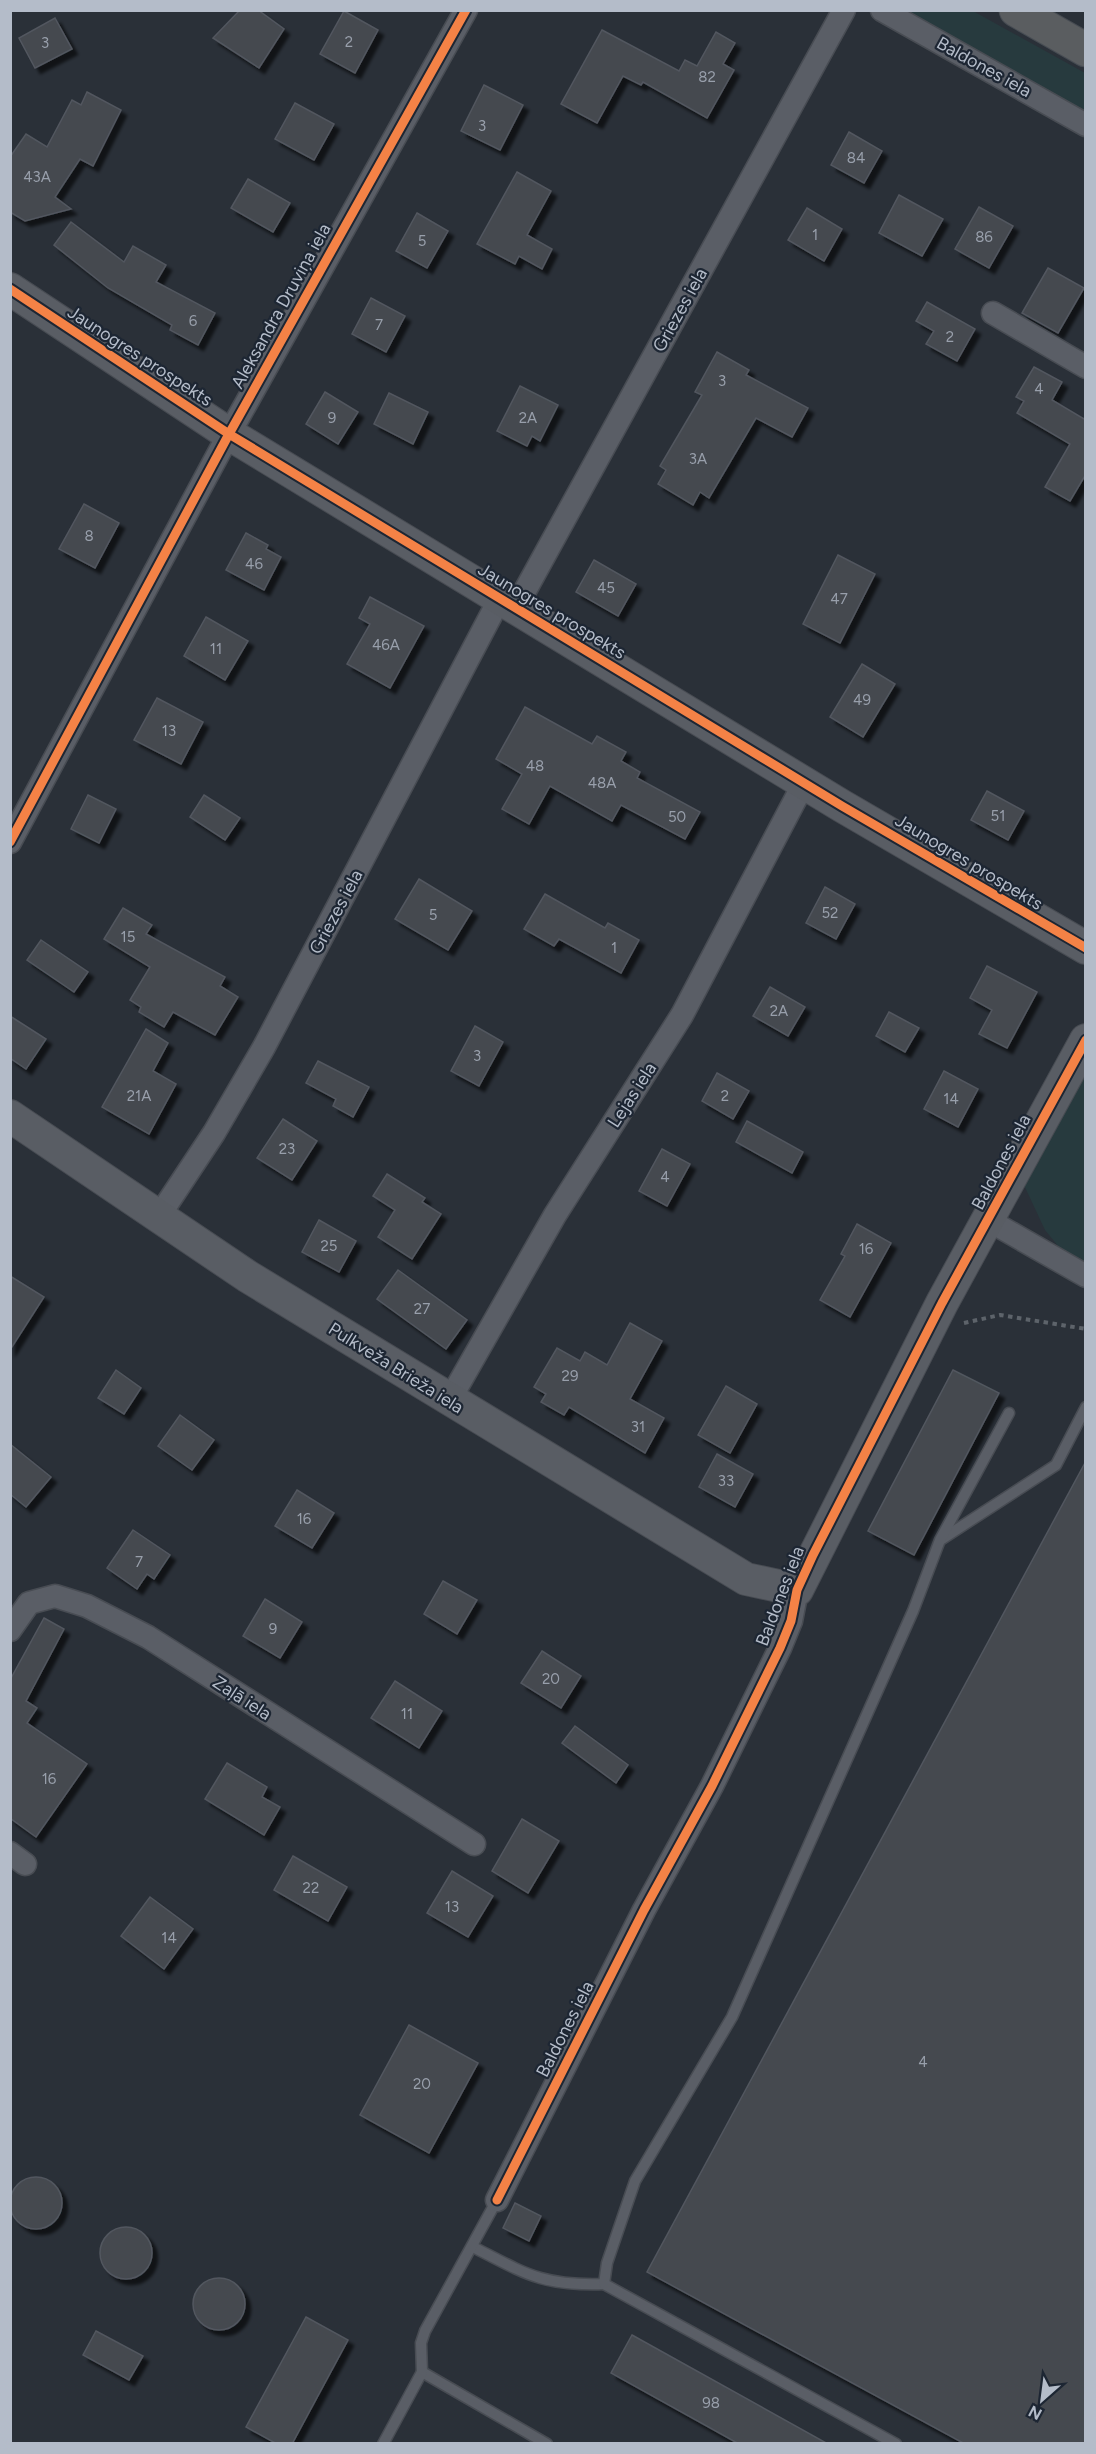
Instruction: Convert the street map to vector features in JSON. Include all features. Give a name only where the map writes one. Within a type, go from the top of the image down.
[{"type":"highway","points":[[1016,10],[1086,50]]},
{"type":"street","name":"Aleksandra Druviņa iela","points":[[10,842],[229,434],[466,10]]},
{"type":"street","name":"Griezes iela","points":[[159,1216],[214,1133],[264,1047],[507,604],[844,10]]},
{"type":"street","name":"Baldones iela","points":[[882,10],[1086,125]]},
{"type":"street","name":"Jaunogres prospekts","points":[[10,289],[229,434],[804,783],[1086,948]]},
{"type":"street","points":[[993,313],[1086,367]]},
{"type":"street","name":"Lejas iela","points":[[449,1401],[555,1215],[682,1015],[804,783]]},
{"type":"street","name":"Baldones iela","points":[[497,2200],[644,1910],[712,1786],[784,1639],[791,1621],[797,1590],[813,1555],[988,1220],[1086,1040]]},
{"type":"street","name":"Pulkveža Brieža iela","points":[[10,1116],[247,1276],[746,1580],[797,1590]]},
{"type":"street","points":[[988,1220],[1086,1276]]},
{"type":"street","name":"Zaļā iela","points":[[10,1630],[29,1603],[55,1596],[87,1606],[148,1637],[474,1844]]},
{"type":"lane","points":[[940,1540],[1056,1465],[1086,1407]]},
{"type":"lane","points":[[604,2284],[607,2263],[635,2181],[736,2007],[913,1611],[940,1540],[1008,1413]]},
{"type":"lane","name":"Baldones iela","points":[[383,2444],[422,2372],[421,2343],[425,2331],[497,2200]]},
{"type":"lane","points":[[473,2247],[540,2280],[567,2285],[604,2284],[896,2444]]},
{"type":"lane","points":[[422,2372],[547,2444]]},
{"type":"path","points":[[925,1339],[953,1326],[1000,1315],[1086,1329]]},
{"type":"green space","points":[[904,11],[973,11],[1085,73],[1085,114]]},
{"type":"green space","points":[[1085,1069],[1085,1263],[1059,1247],[1045,1230],[1024,1185]]},
{"type":"building","points":[[240,10],[258,10],[284,29],[259,68],[213,38]]},
{"type":"building","points":[[344,11],[378,30],[355,73],[320,54]]},
{"type":"building","points":[[55,18],[72,49],[35,68],[19,38]]},
{"type":"building","points":[[602,30],[679,71],[685,60],[697,66],[716,32],[735,43],[723,64],[734,70],[707,118],[643,82],[641,85],[623,76],[597,123],[561,104]]},
{"type":"building","points":[[484,85],[523,105],[500,150],[461,131]]},
{"type":"building","points":[[87,92],[121,110],[93,166],[80,159],[55,197],[71,209],[25,221],[10,212],[10,157],[26,134],[47,147],[72,100],[81,105]]},
{"type":"building","points":[[295,103],[334,124],[314,160],[275,139]]},
{"type":"building","points":[[849,132],[882,151],[864,183],[831,165]]},
{"type":"building","points":[[517,172],[551,191],[527,235],[552,249],[542,269],[519,256],[515,264],[477,244]]},
{"type":"building","points":[[248,179],[290,203],[273,232],[231,208]]},
{"type":"building","points":[[899,195],[943,219],[922,256],[879,233]]},
{"type":"building","points":[[979,207],[1013,226],[989,268],[955,249]]},
{"type":"building","points":[[807,208],[842,229],[824,261],[788,240]]},
{"type":"building","points":[[417,213],[448,231],[427,268],[396,251]]},
{"type":"building","points":[[71,222],[124,262],[133,246],[166,265],[156,282],[215,313],[198,345],[170,330],[172,325],[108,288],[54,245]]},
{"type":"building","points":[[1048,268],[1084,288],[1058,333],[1022,313]]},
{"type":"building","points":[[371,298],[405,316],[386,352],[352,334]]},
{"type":"building","points":[[927,302],[975,329],[957,361],[926,344],[934,331],[916,321]]},
{"type":"building","points":[[717,352],[749,370],[746,375],[808,408],[792,437],[756,418],[709,498],[700,492],[693,505],[658,484],[666,470],[660,466],[702,395],[695,392]]},
{"type":"building","points":[[1034,367],[1062,382],[1052,400],[1084,419],[1086,416],[1086,474],[1070,501],[1045,487],[1070,444],[1017,413],[1024,401],[1016,397]]},
{"type":"building","points":[[520,386],[558,405],[540,441],[532,436],[527,446],[497,431]]},
{"type":"building","points":[[325,392],[358,412],[338,444],[306,424]]},
{"type":"building","points":[[389,393],[428,412],[413,444],[374,424]]},
{"type":"building","points":[[84,504],[119,523],[95,568],[59,549]]},
{"type":"building","points":[[246,533],[268,545],[266,549],[281,557],[264,590],[226,570]]},
{"type":"building","points":[[838,555],[875,574],[840,643],[803,624]]},
{"type":"building","points":[[594,560],[636,584],[618,616],[576,592]]},
{"type":"building","points":[[370,597],[424,626],[390,688],[347,664],[370,624],[359,618]]},
{"type":"building","points":[[206,617],[248,641],[225,680],[184,656]]},
{"type":"building","points":[[862,664],[895,684],[863,737],[830,717]]},
{"type":"building","points":[[157,698],[203,722],[181,764],[134,740]]},
{"type":"building","points":[[525,707],[592,744],[597,736],[626,752],[621,761],[640,772],[637,778],[700,812],[685,839],[621,805],[612,821],[550,786],[529,824],[502,809],[522,774],[496,759]]},
{"type":"building","points":[[987,791],[1024,811],[1008,840],[971,820]]},
{"type":"building","points":[[88,795],[116,809],[99,843],[71,829]]},
{"type":"building","points":[[204,795],[240,818],[225,840],[190,817]]},
{"type":"building","points":[[419,879],[472,911],[448,950],[395,919]]},
{"type":"building","points":[[825,887],[855,904],[836,939],[806,923]]},
{"type":"building","points":[[545,894],[605,928],[608,923],[639,940],[621,973],[559,939],[554,946],[524,929]]},
{"type":"building","points":[[123,908],[152,925],[146,934],[225,977],[220,986],[238,997],[215,1035],[173,1012],[164,1027],[139,1012],[141,1007],[130,1000],[150,967],[104,939]]},
{"type":"building","points":[[41,940],[88,972],[74,992],[27,960]]},
{"type":"building","points":[[987,966],[1037,992],[1007,1048],[979,1034],[992,1010],[970,998]]},
{"type":"building","points":[[770,987],[805,1007],[788,1036],[753,1016]]},
{"type":"building","points":[[889,1012],[919,1028],[905,1052],[876,1036]]},
{"type":"building","points":[[10,1016],[46,1039],[26,1069],[10,1058]]},
{"type":"building","points":[[475,1026],[503,1042],[479,1086],[451,1071]]},
{"type":"building","points":[[146,1029],[168,1043],[153,1071],[176,1084],[149,1134],[102,1107]]},
{"type":"building","points":[[318,1061],[369,1087],[353,1117],[333,1106],[336,1099],[306,1083]]},
{"type":"building","points":[[944,1071],[978,1089],[958,1127],[924,1109]]},
{"type":"building","points":[[717,1073],[749,1091],[733,1119],[702,1101]]},
{"type":"building","points":[[283,1119],[317,1141],[292,1180],[257,1158]]},
{"type":"building","points":[[747,1121],[803,1152],[792,1173],[736,1142]]},
{"type":"building","points":[[662,1149],[690,1164],[667,1206],[639,1191]]},
{"type":"building","points":[[387,1174],[425,1198],[422,1202],[441,1214],[412,1259],[378,1237],[395,1210],[373,1196]]},
{"type":"building","points":[[319,1220],[356,1241],[339,1272],[302,1252]]},
{"type":"building","points":[[857,1224],[891,1243],[850,1317],[820,1300],[845,1256],[841,1254]]},
{"type":"building","points":[[398,1270],[467,1320],[446,1349],[377,1299]]},
{"type":"building","points":[[10,1276],[44,1297],[10,1350]]},
{"type":"building","points":[[630,1323],[662,1341],[630,1399],[664,1418],[645,1453],[569,1407],[564,1415],[541,1402],[546,1394],[534,1387],[557,1348],[580,1361],[585,1352],[607,1365]]},
{"type":"building","points":[[116,1370],[141,1388],[124,1414],[98,1398]]},
{"type":"building","points":[[953,1370],[999,1393],[914,1555],[868,1531]]},
{"type":"building","points":[[726,1386],[757,1404],[730,1453],[698,1435]]},
{"type":"building","points":[[180,1415],[214,1440],[192,1470],[158,1446]]},
{"type":"building","points":[[10,1444],[51,1477],[26,1507],[10,1494]]},
{"type":"building","points":[[717,1454],[753,1474],[735,1507],[699,1487]]},
{"type":"building","points":[[1086,1461],[1086,2444],[965,2444],[647,2272]]},
{"type":"building","points":[[297,1490],[334,1513],[312,1548],[275,1526]]},
{"type":"building","points":[[133,1530],[170,1555],[154,1579],[147,1574],[137,1589],[107,1568]]},
{"type":"building","points":[[443,1581],[477,1600],[457,1634],[424,1614]]},
{"type":"building","points":[[265,1599],[302,1622],[280,1658],[243,1636]]},
{"type":"building","points":[[44,1618],[64,1629],[26,1701],[37,1708],[27,1723],[87,1764],[36,1837],[10,1818],[10,1680]]},
{"type":"building","points":[[542,1651],[581,1676],[561,1708],[521,1683]]},
{"type":"building","points":[[395,1681],[442,1711],[419,1748],[371,1718]]},
{"type":"building","points":[[575,1726],[628,1765],[616,1783],[562,1743]]},
{"type":"building","points":[[227,1763],[267,1787],[262,1797],[280,1807],[264,1835],[205,1799]]},
{"type":"building","points":[[522,1819],[559,1841],[528,1893],[492,1871]]},
{"type":"building","points":[[293,1856],[347,1887],[328,1921],[274,1890]]},
{"type":"building","points":[[452,1871],[493,1896],[468,1937],[427,1913]]},
{"type":"building","points":[[150,1897],[193,1929],[164,1969],[121,1936]]},
{"type":"building","points":[[409,2025],[478,2063],[429,2153],[360,2115]]},
{"type":"building","points":[[31,2177],[41,2177],[55,2184],[62,2203],[55,2222],[41,2229],[31,2229],[21,2225],[14,2218],[10,2208],[10,2198],[14,2188],[21,2181]]},
{"type":"building","points":[[515,2203],[541,2216],[529,2241],[503,2228]]},
{"type":"building","points":[[121,2227],[131,2227],[145,2234],[152,2253],[145,2272],[131,2279],[121,2279],[111,2275],[104,2268],[100,2258],[100,2248],[104,2238],[111,2231]]},
{"type":"building","points":[[214,2278],[224,2278],[238,2285],[245,2304],[238,2323],[224,2330],[214,2330],[204,2326],[197,2319],[193,2309],[193,2299],[197,2289],[204,2282]]},
{"type":"building","points":[[306,2317],[348,2340],[292,2444],[277,2444],[246,2427]]},
{"type":"building","points":[[96,2331],[143,2356],[129,2380],[83,2355]]},
{"type":"building","points":[[632,2335],[828,2444],[739,2444],[611,2373]]},
{"type":"cycle path","points":[[10,842],[229,434],[466,10]]},
{"type":"cycle path","points":[[10,289],[229,434],[842,806],[1086,948]]},
{"type":"cycle path","points":[[497,2200],[644,1910],[712,1786],[780,1648],[791,1621],[797,1590],[813,1555],[942,1303],[1086,1040]]}]
